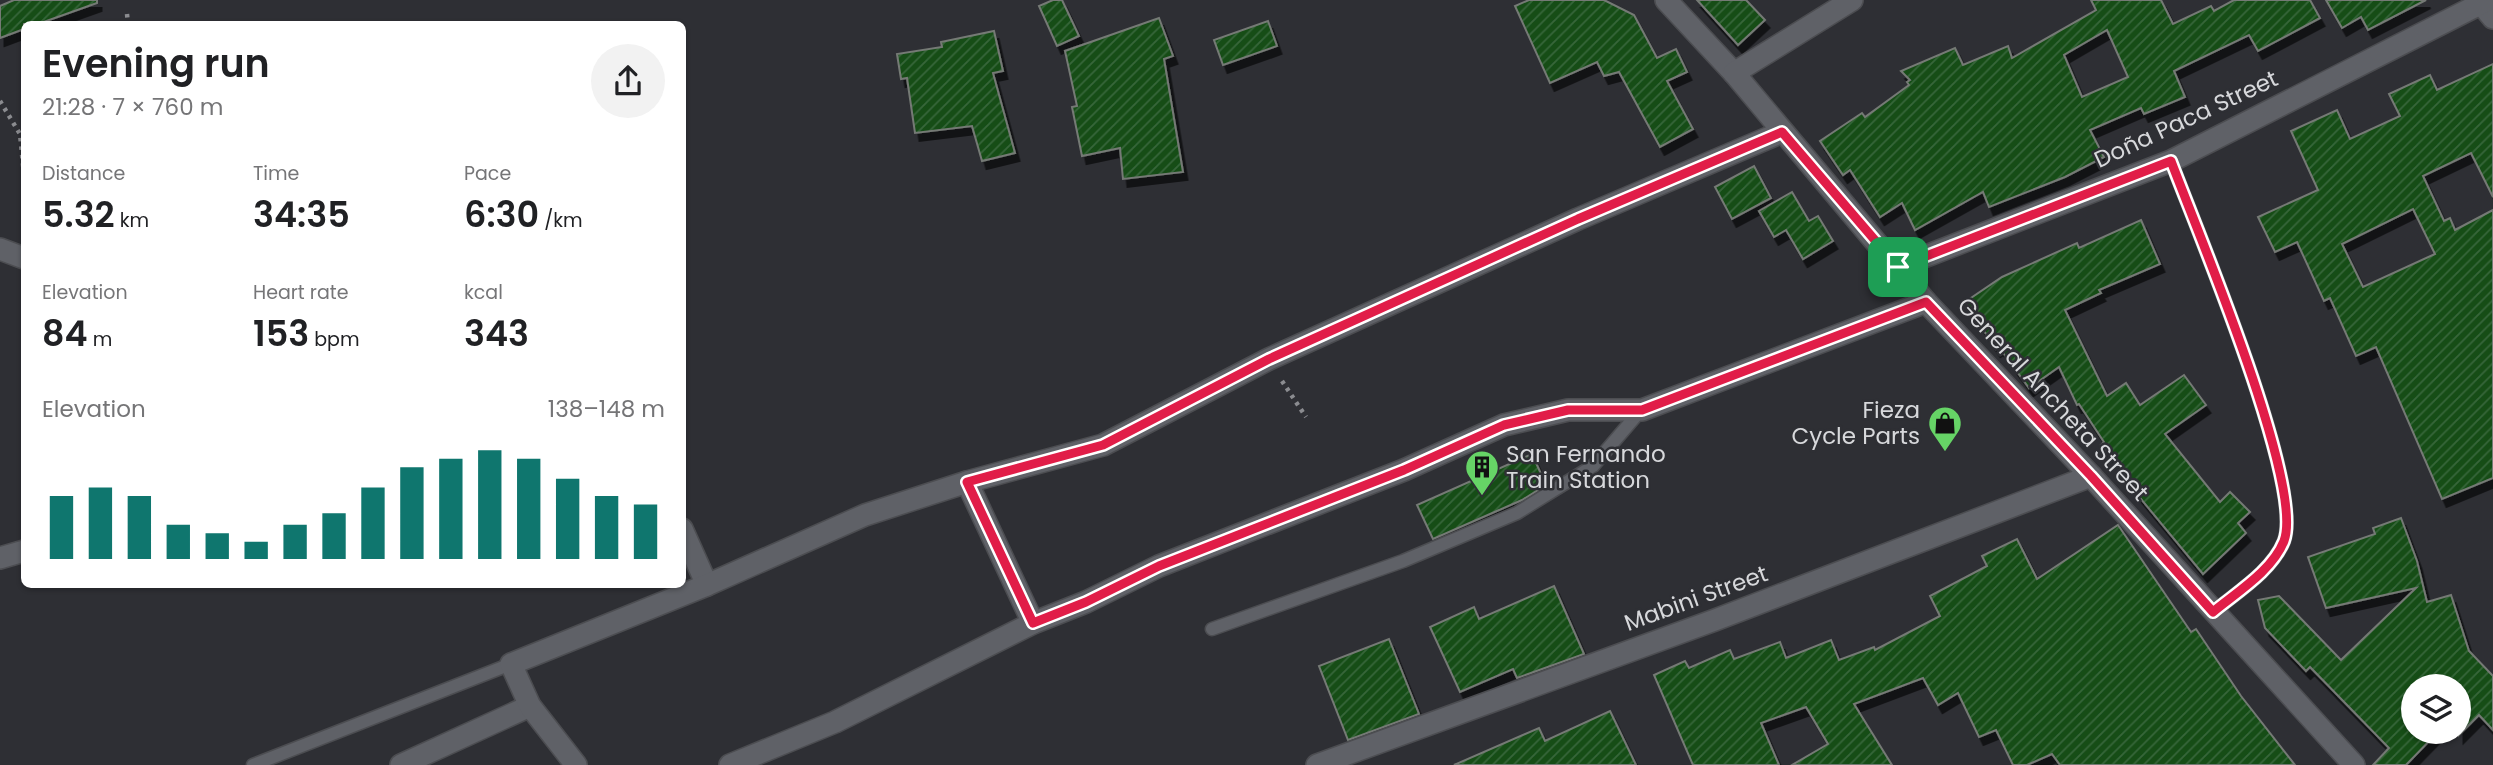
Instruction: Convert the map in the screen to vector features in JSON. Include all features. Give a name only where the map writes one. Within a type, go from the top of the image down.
[{"type":"street","name":"General Ancheta Street","points":[[1666,0],[1734,72],[1926,302],[2091,476],[2354,765]]},
{"type":"street","points":[[1734,72],[1852,0]]},
{"type":"street","name":"Doña Paca Street","points":[[1898,267],[2171,161],[2485,5]]},
{"type":"street","points":[[576,765],[530,706],[511,664],[707,585],[865,515],[967,482],[1103,445],[1269,359],[1578,219],[1782,132]]},
{"type":"street","points":[[0,249],[21,257]]},
{"type":"street","points":[[730,765],[835,722],[1033,623],[1086,602],[1159,566],[1404,470],[1504,425],[1568,410],[1642,410],[1926,302]]},
{"type":"street","name":"Mabini Street","points":[[1317,765],[1715,620],[2091,476]]},
{"type":"street","points":[[967,482],[1033,623]]},
{"type":"street","points":[[686,538],[707,585]]},
{"type":"street","points":[[0,558],[21,552]]},
{"type":"street","points":[[401,765],[530,706]]},
{"type":"lane","points":[[2171,161],[2265,417],[2287,510],[2285,538],[2276,558],[2213,612]]},
{"type":"lane","points":[[1212,629],[1403,561],[1517,513],[1592,466],[1642,410]]},
{"type":"lane","points":[[253,765],[511,664]]},
{"type":"path","points":[[127,14],[128,21]]},
{"type":"path","points":[[0,101],[20,134],[21,144]]},
{"type":"path","points":[[1269,359],[1306,417]]},
{"type":"building","points":[[14,0],[97,0],[97,3],[46,21],[21,21],[21,30],[0,38],[0,6]]},
{"type":"building","points":[[1053,0],[1062,0],[1079,36],[1057,46],[1039,6]]},
{"type":"building","points":[[1529,0],[1604,0],[1634,15],[1657,58],[1676,49],[1687,72],[1667,81],[1693,129],[1660,147],[1619,72],[1604,76],[1597,62],[1550,83],[1515,6]]},
{"type":"building","points":[[1697,0],[1746,0],[1765,20],[1738,45]]},
{"type":"building","points":[[2091,0],[2161,0],[2173,24],[2211,6],[2214,11],[2234,0],[2310,0],[2320,18],[2258,51],[2249,35],[2174,71],[2185,97],[2144,114],[2141,108],[2090,130],[2104,157],[2065,177],[1989,207],[1983,192],[1915,230],[1902,203],[1880,217],[1850,170],[1843,175],[1820,141],[1862,113],[1865,117],[1909,85],[1907,82],[1910,80],[1901,71],[1955,48],[1963,65],[2008,46],[2012,58],[2096,10]],"holes":[[[2107,30],[2128,77],[2082,97],[2064,55]]]},
{"type":"building","points":[[2326,0],[2426,0],[2368,30],[2361,17],[2342,28]]},
{"type":"building","points":[[1159,18],[1173,56],[1164,59],[1183,172],[1123,179],[1120,148],[1082,156],[1072,107],[1077,106],[1065,51]]},
{"type":"building","points":[[1268,21],[1277,46],[1223,65],[1214,40]]},
{"type":"building","points":[[994,31],[1003,71],[993,73],[1015,153],[982,161],[972,126],[915,133],[907,78],[901,79],[897,54],[942,47],[941,42]]},
{"type":"building","points":[[2493,64],[2493,197],[2471,153],[2423,176],[2444,221],[2450,218],[2455,230],[2493,210],[2493,478],[2442,499],[2376,347],[2356,356],[2330,298],[2324,301],[2297,242],[2275,252],[2258,217],[2318,190],[2291,131],[2337,110],[2350,139],[2400,116],[2389,94],[2430,75],[2437,90]],"holes":[[[2413,209],[2435,254],[2363,287],[2342,244]]]},
{"type":"building","points":[[1754,166],[1771,198],[1732,219],[1715,187]]},
{"type":"building","points":[[1792,192],[1809,221],[1818,216],[1833,241],[1803,259],[1786,230],[1774,237],[1759,211]]},
{"type":"building","points":[[2141,220],[2160,264],[2099,290],[2101,293],[2065,310],[2107,396],[2126,383],[2140,405],[2184,375],[2206,405],[2165,434],[2220,502],[2230,492],[2250,512],[2238,523],[2246,533],[2203,574],[2136,493],[2140,490],[2101,445],[2104,442],[2079,404],[2077,405],[2059,367],[2029,388],[1999,347],[1996,349],[1965,302],[2002,277],[2077,243],[2079,248]]},
{"type":"building","name":"San Fernando Train Station","points":[[1532,454],[1546,485],[1522,500],[1433,539],[1417,505]]},
{"type":"building","points":[[2401,518],[2417,561],[2427,602],[2451,595],[2469,651],[2493,676],[2493,730],[2479,715],[2471,723],[2471,674],[2401,674],[2401,744],[2426,744],[2406,765],[2373,765],[2389,748],[2310,667],[2306,671],[2265,628],[2258,600],[2279,596],[2341,660],[2416,588],[2326,608],[2308,557],[2375,534],[2373,528]]},
{"type":"building","points":[[2118,525],[2191,632],[2196,629],[2241,696],[2295,765],[2060,765],[2052,754],[2027,765],[2013,765],[1996,730],[1979,737],[1958,693],[1938,705],[1923,678],[1854,704],[1892,765],[1792,765],[1828,744],[1806,707],[1761,723],[1779,765],[1693,765],[1654,675],[1685,661],[1689,668],[1730,650],[1734,659],[1780,642],[1786,658],[1831,640],[1839,660],[1874,647],[1875,650],[1940,616],[1930,596],[1987,566],[1982,556],[2017,539],[2037,579]]},
{"type":"building","points":[[1554,586],[1584,654],[1517,678],[1513,669],[1460,692],[1430,627],[1474,607],[1479,619]]},
{"type":"building","points":[[1389,639],[1419,714],[1348,740],[1319,666]]},
{"type":"building","points":[[1610,711],[1636,765],[1454,765],[1539,728],[1545,741]]},
{"type":"place","name":"Fieza Cycle Parts","points":[[1945,453]]},
{"type":"place","name":"San Fernando Train Station","points":[[1482,497]]},
{"type":"route","points":[[1782,132],[1898,267],[2171,161],[2265,417],[2281,474],[2287,510],[2285,538],[2276,558],[2213,612],[2091,476],[1926,302],[1642,410],[1568,410],[1504,425],[1404,470],[1159,566],[1086,602],[1033,623],[967,482],[1103,445],[1269,359],[1578,219],[1782,132]]}]
